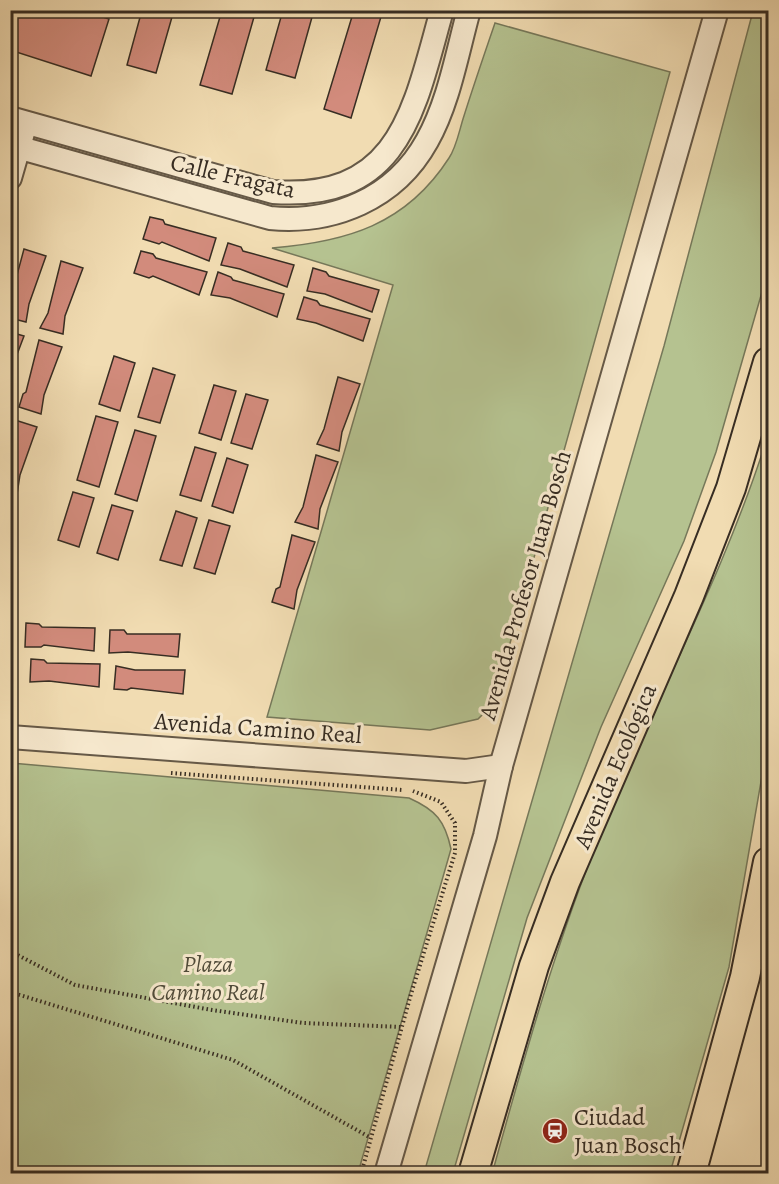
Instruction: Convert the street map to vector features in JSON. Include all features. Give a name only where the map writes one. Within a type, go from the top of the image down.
[{"type":"main road","name":"Avenida Ecológica","points":[[473,1173],[534,966],[566,882],[689,596],[731,488],[768,362]]},
{"type":"main road","points":[[691,1173],[745,977],[768,862]]},
{"type":"street","name":"Calle Fragata","points":[[18,121],[273,192],[301,194],[332,188],[360,177],[382,158],[405,128],[418,95],[442,10]]},
{"type":"street","name":"Calle Fragata","points":[[15,147],[270,218],[296,220],[331,215],[369,202],[406,171],[428,141],[442,104],[469,10]]},
{"type":"street","name":"Avenida Profesor Juan Bosch","points":[[386,1173],[481,847],[501,766],[717,10]]},
{"type":"street","points":[[10,177],[18,121]]},
{"type":"street","name":"Avenida Camino Real","points":[[10,737],[465,771],[501,766]]},
{"type":"path","points":[[161,772],[417,791],[441,802],[455,823],[455,853],[402,1027],[361,1173]]},
{"type":"path","points":[[10,951],[75,985],[212,1010],[303,1023],[402,1027]]},
{"type":"path","points":[[10,992],[233,1060],[371,1138]]},
{"type":"green space","points":[[753,11],[768,11],[768,271],[716,452],[684,541],[601,727],[527,918],[453,1173],[424,1173],[664,346]]},
{"type":"green space","points":[[495,23],[670,72],[493,704],[478,719],[430,730],[267,717],[393,285],[272,248],[325,241],[372,226],[394,214],[414,199],[432,181],[454,150]]},
{"type":"green space","points":[[768,435],[768,741],[729,967],[670,1173],[492,1174],[542,999],[586,870],[624,779],[712,584]]},
{"type":"green space","name":"Plaza Camino Real","points":[[11,763],[409,798],[433,812],[446,831],[451,849],[358,1173],[11,1173]]},
{"type":"building","points":[[10,10],[82,10],[109,19],[91,76],[10,50]]},
{"type":"building","points":[[142,10],[174,10],[156,73],[127,65]]},
{"type":"building","points":[[222,10],[256,10],[232,94],[200,85]]},
{"type":"building","points":[[283,10],[314,10],[295,78],[266,70]]},
{"type":"building","points":[[354,10],[383,10],[351,118],[324,109]]},
{"type":"building","points":[[150,217],[163,220],[165,224],[216,238],[209,261],[162,242],[159,244],[143,239]]},
{"type":"building","points":[[228,243],[241,247],[243,251],[294,265],[287,287],[240,269],[221,265]]},
{"type":"building","points":[[24,249],[46,256],[29,304],[26,322],[10,318],[10,301]]},
{"type":"building","points":[[141,251],[153,254],[156,258],[207,272],[199,295],[153,276],[149,278],[134,273]]},
{"type":"building","points":[[61,261],[83,268],[65,316],[63,334],[40,328],[48,313]]},
{"type":"building","points":[[313,268],[326,272],[329,276],[379,290],[372,312],[325,294],[307,291]]},
{"type":"building","points":[[218,272],[233,280],[284,294],[277,317],[230,298],[211,295]]},
{"type":"building","points":[[304,297],[317,301],[320,305],[370,319],[363,341],[316,323],[297,319]]},
{"type":"building","points":[[10,332],[24,336],[10,373]]},
{"type":"building","points":[[39,340],[62,347],[44,395],[41,414],[19,407],[23,394],[26,392]]},
{"type":"building","points":[[114,356],[135,363],[120,411],[99,404]]},
{"type":"building","points":[[153,368],[175,375],[160,423],[138,417]]},
{"type":"building","points":[[338,377],[360,384],[342,432],[339,451],[317,444],[324,429]]},
{"type":"building","points":[[214,385],[236,391],[221,440],[199,433]]},
{"type":"building","points":[[246,394],[268,400],[252,449],[231,443]]},
{"type":"building","points":[[96,416],[118,422],[99,487],[77,480]]},
{"type":"building","points":[[15,420],[37,427],[20,475],[17,494],[10,492],[10,442]]},
{"type":"building","points":[[135,430],[156,436],[137,501],[115,494]]},
{"type":"building","points":[[195,447],[216,453],[201,501],[180,495]]},
{"type":"building","points":[[316,455],[338,462],[320,509],[318,529],[295,522],[303,507]]},
{"type":"building","points":[[227,458],[248,465],[233,513],[212,506]]},
{"type":"building","points":[[73,492],[94,498],[79,547],[58,540]]},
{"type":"building","points":[[112,505],[133,511],[118,560],[97,553]]},
{"type":"building","points":[[176,511],[197,518],[182,566],[160,560]]},
{"type":"building","points":[[209,520],[230,526],[215,574],[194,568]]},
{"type":"building","points":[[292,535],[315,542],[297,590],[294,609],[272,602],[276,589],[280,587]]},
{"type":"building","points":[[26,623],[39,624],[42,627],[95,628],[94,651],[44,645],[25,647]]},
{"type":"building","points":[[110,630],[124,630],[127,634],[180,634],[178,657],[128,652],[109,653]]},
{"type":"building","points":[[31,659],[44,660],[47,663],[100,664],[99,687],[49,681],[30,682]]},
{"type":"building","points":[[116,666],[135,670],[185,670],[183,694],[131,688],[114,689]]},
{"type":"place","name":"Ciudad Juan Bosch","points":[[555,1131]]}]
